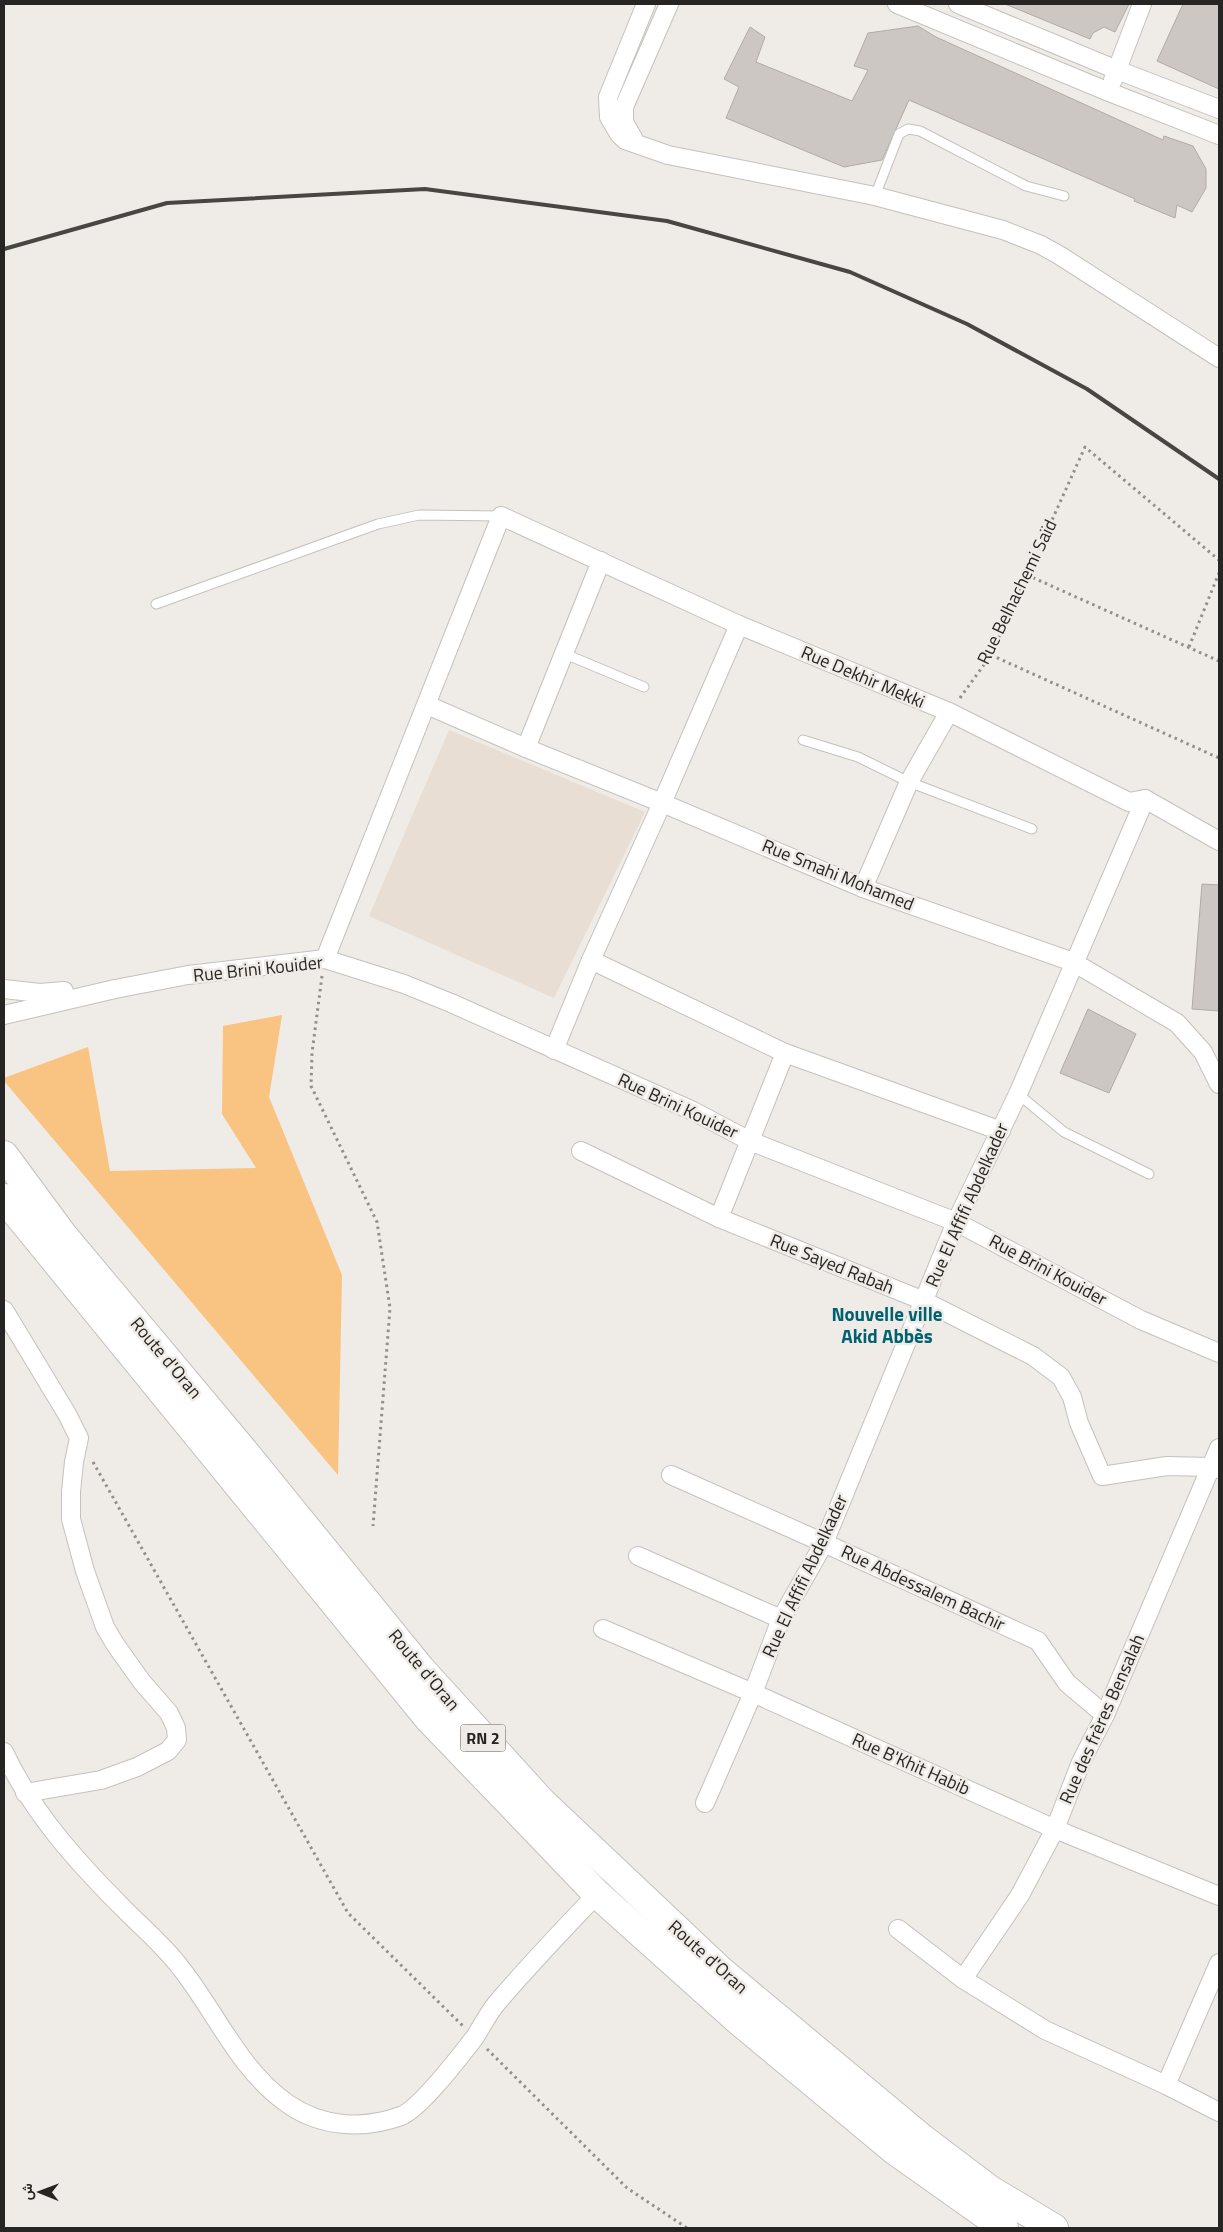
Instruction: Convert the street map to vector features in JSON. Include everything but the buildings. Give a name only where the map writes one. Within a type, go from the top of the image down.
[{"type":"main road","name":"Route d'Oran","points":[[4,1155],[63,1235],[244,1450],[421,1669],[542,1802],[720,1970],[916,2133],[989,2189],[1054,2228]]},
{"type":"main road","name":"Route d'Oran","points":[[4,1198],[428,1718],[597,1894],[740,2022],[887,2144],[1004,2228]]},
{"type":"street","points":[[646,4],[608,97],[609,117],[625,140],[668,155],[875,196],[1003,230],[1041,245],[1162,320],[1219,358]]},
{"type":"street","points":[[642,146],[627,130],[623,114],[624,106],[669,4]]},
{"type":"street","points":[[896,4],[1219,135]]},
{"type":"street","points":[[958,4],[1117,70],[1219,109]]},
{"type":"street","points":[[1109,92],[1142,4]]},
{"type":"street","points":[[325,959],[502,516]]},
{"type":"street","name":"Rue Dekhir Mekki","points":[[502,516],[739,625],[949,712],[1129,802],[1145,799],[1219,841]]},
{"type":"street","points":[[526,748],[601,560]]},
{"type":"street","points":[[554,1050],[591,960],[739,625]]},
{"type":"street","name":"Rue Smahi Mohamed","points":[[427,705],[863,888],[1073,962],[1177,1023],[1203,1052],[1219,1084]]},
{"type":"street","points":[[863,888],[909,782],[949,712]]},
{"type":"street","name":"Rue El Affifi Abdelkader","points":[[705,1803],[753,1693],[781,1619],[824,1543],[956,1222],[1018,1094],[1073,962],[1145,799]]},
{"type":"street","name":"Rue Brini Kouider","points":[[115,989],[249,966],[325,959],[404,984],[451,1003],[693,1111],[750,1141],[956,1222],[1141,1320],[1219,1353]]},
{"type":"street","points":[[591,960],[785,1053],[1001,1132]]},
{"type":"street","points":[[4,989],[40,993],[115,989]]},
{"type":"street","points":[[4,1015],[115,989]]},
{"type":"street","points":[[720,1218],[785,1053]]},
{"type":"street","name":"Rue Sayed Rabah","points":[[581,1151],[720,1218],[924,1301],[1034,1356],[1061,1377],[1072,1397],[1079,1423],[1102,1476],[1167,1466],[1216,1468]]},
{"type":"street","points":[[4,1310],[67,1414],[79,1438],[72,1482],[71,1519],[86,1571],[110,1636],[142,1682],[169,1713],[176,1728],[177,1740],[168,1751],[156,1758],[101,1780],[25,1793]]},
{"type":"street","name":"Rue des frères Bensalah","points":[[963,1979],[1020,1895],[1055,1829],[1081,1762],[1216,1468],[1219,1448]]},
{"type":"street","name":"Rue Abdessalem Bachir","points":[[671,1475],[1038,1641],[1068,1683],[1104,1714]]},
{"type":"street","points":[[638,1556],[781,1619]]},
{"type":"street","name":"Rue B'Khit Habib","points":[[603,1629],[753,1693],[1055,1829],[1219,1896]]},
{"type":"street","points":[[4,1752],[25,1793],[56,1836],[89,1873],[163,1946],[182,1968],[239,2053],[263,2082],[288,2104],[317,2119],[343,2125],[372,2124],[403,2115],[440,2079],[474,2037],[495,2006],[597,1894]]},
{"type":"street","points":[[898,1929],[963,1979],[1046,2030],[1166,2085],[1219,2112]]},
{"type":"street","points":[[1166,2085],[1219,1963]]},
{"type":"lane","points":[[875,196],[900,134],[908,129],[920,131],[1026,186],[1064,196]]},
{"type":"lane","points":[[156,604],[378,524],[419,515],[502,516]]},
{"type":"lane","points":[[565,654],[644,687]]},
{"type":"lane","points":[[803,740],[858,758],[909,782],[1032,829]]},
{"type":"lane","points":[[1018,1094],[1064,1132],[1149,1174]]},
{"type":"path","name":"Rue Belhachemi Saïd","points":[[949,712],[991,655],[1085,447],[1219,560]]},
{"type":"path","points":[[1189,646],[1219,573]]},
{"type":"path","points":[[1027,575],[1219,661]]},
{"type":"path","points":[[991,655],[1219,758]]},
{"type":"path","points":[[325,959],[312,1053],[311,1086],[377,1222],[390,1308],[373,1526]]},
{"type":"path","points":[[79,1438],[348,1913],[627,2188],[687,2228]]},
{"type":"shaded area","points":[[449,730],[645,812],[554,998],[369,916]]},
{"type":"shaded area","points":[[282,1015],[269,1097],[342,1275],[338,1475],[4,1081],[4,1078],[88,1047],[110,1171],[256,1168],[222,1114],[223,1026]]},
{"type":"railway","points":[[4,249],[167,203],[425,189],[667,221],[850,272],[967,324],[1087,389],[1219,479]]},
{"type":"district","name":"Nouvelle ville Akid Abbès","points":[[887,1325]]}]
